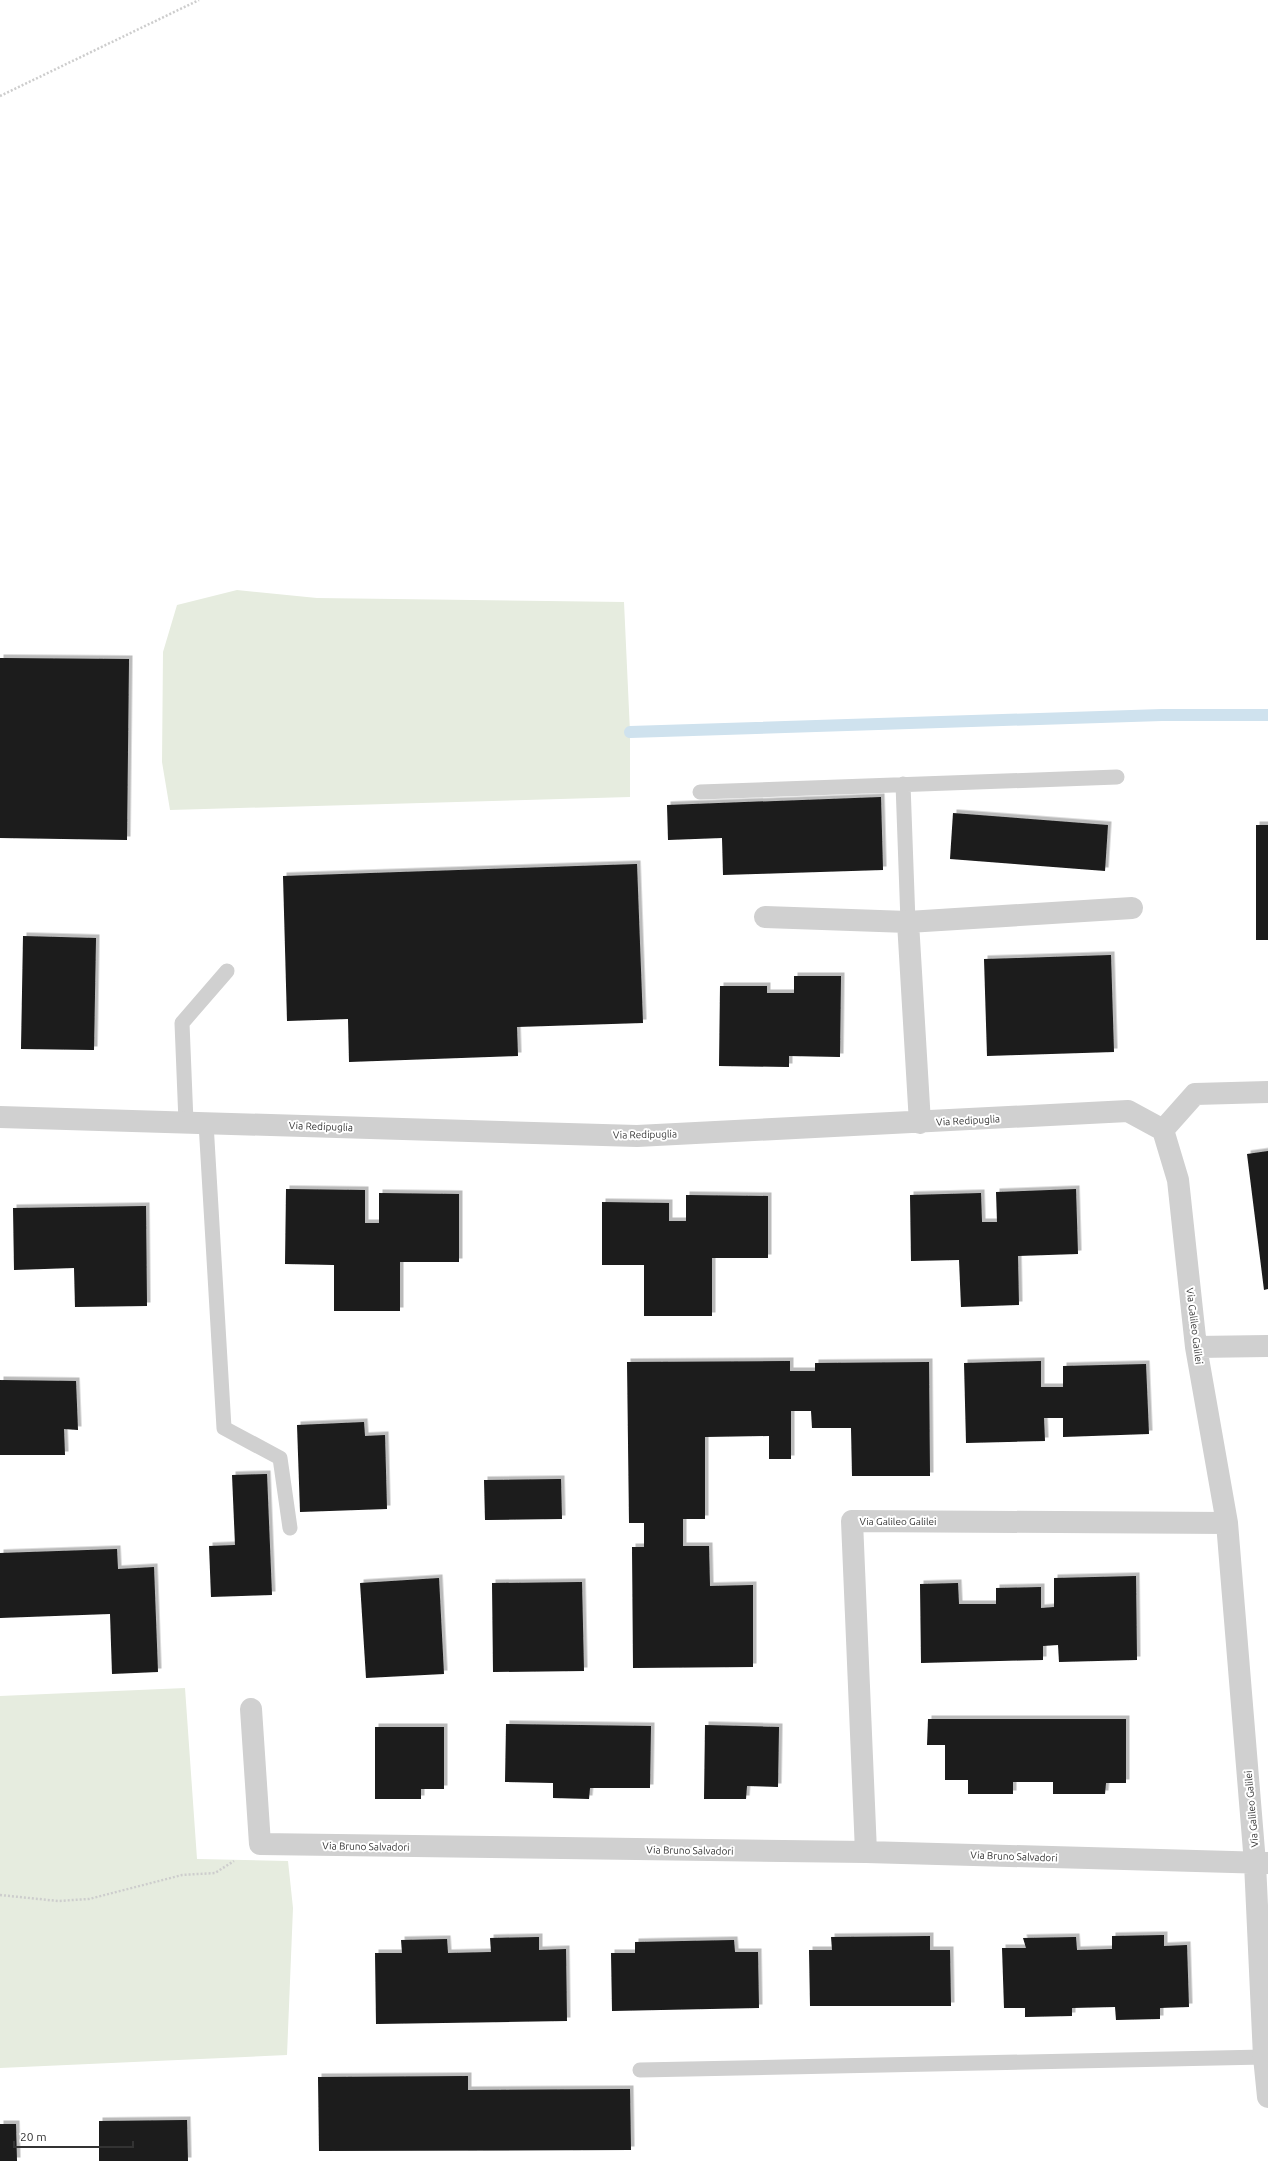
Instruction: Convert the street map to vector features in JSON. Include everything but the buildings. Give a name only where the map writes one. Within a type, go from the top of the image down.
[{"type":"street","points":[[765,917],[908,922],[1132,908]]},
{"type":"street","points":[[908,922],[920,1123]]},
{"type":"street","points":[[1163,1130],[1195,1094],[1268,1092]]},
{"type":"street","name":"Via Redipuglia","points":[[0,1117],[637,1136],[1128,1112],[1163,1130]]},
{"type":"street","name":"Via Galileo Galilei","points":[[1163,1130],[1178,1180],[1196,1347],[1227,1523],[1262,1863],[1264,2057],[1268,2096]]},
{"type":"street","points":[[1196,1347],[1268,1346]]},
{"type":"street","name":"Via Galileo Galilei","points":[[866,1852],[852,1521],[1227,1523]]},
{"type":"street","points":[[251,1709],[260,1844]]},
{"type":"street","name":"Via Bruno Salvadori","points":[[260,1844],[866,1852],[1262,1863]]},
{"type":"lane","points":[[700,792],[1117,777]]},
{"type":"lane","points":[[903,784],[908,922]]},
{"type":"lane","points":[[227,970],[182,1022],[196,1122],[224,1428],[280,1458],[290,1528]]},
{"type":"lane","points":[[640,2070],[1264,2057]]},
{"type":"path","points":[[0,96],[199,0]]},
{"type":"path","points":[[0,1894],[58,1901],[89,1899],[182,1875],[215,1873],[260,1844]]},
{"type":"shaded area","points":[[237,590],[317,598],[624,602],[630,732],[630,797],[170,810],[162,762],[163,652],[177,605]]},
{"type":"shaded area","points":[[185,1688],[197,1859],[288,1861],[293,1908],[287,2055],[0,2068],[0,1696]]},
{"type":"waterway","points":[[630,732],[1162,715],[1268,715]]}]
